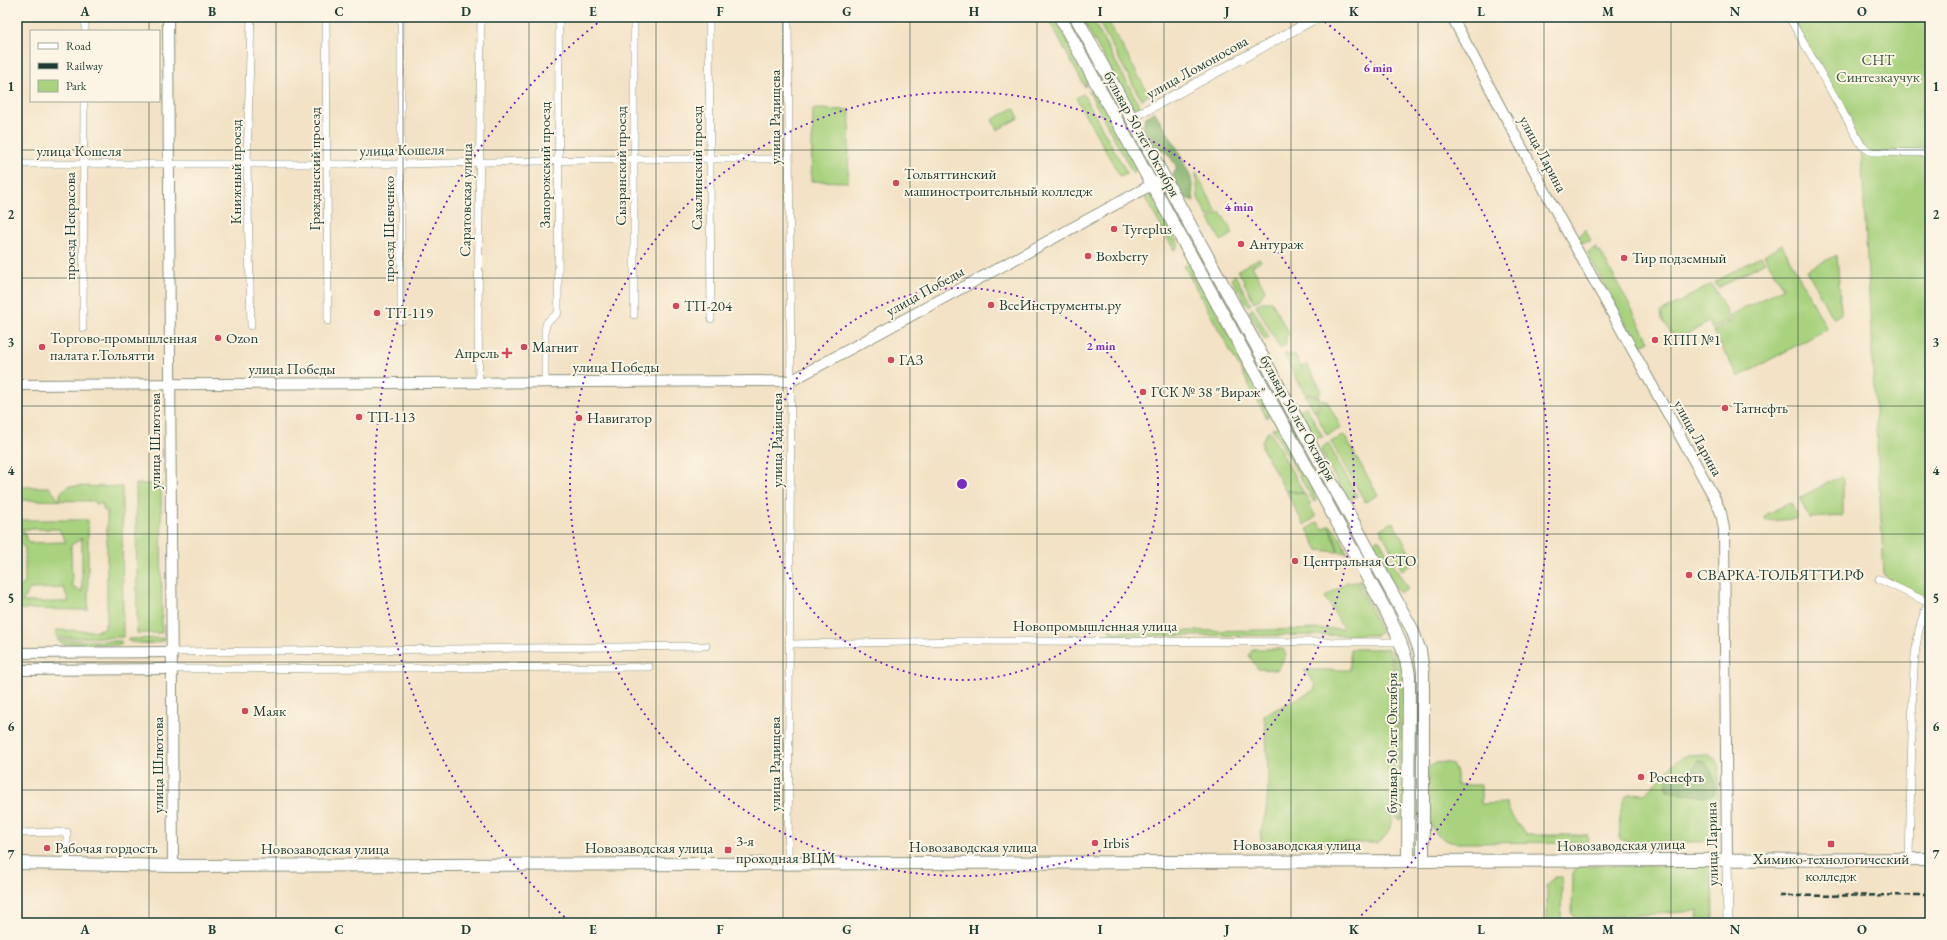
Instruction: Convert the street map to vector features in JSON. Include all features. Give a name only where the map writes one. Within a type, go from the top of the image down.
[{"type":"main road","name":"улица Шлютова","points":[[168,17],[173,866]]},
{"type":"main road","name":"бульвар 50 лет Октября","points":[[1060,17],[1401,642],[1407,660],[1409,676],[1408,861]]},
{"type":"main road","name":"бульвар 50 лет Октября","points":[[1076,17],[1412,629],[1420,651],[1423,687],[1423,861]]},
{"type":"main road","name":"улица Ларина","points":[[1452,17],[1568,234],[1714,497],[1720,513],[1724,529],[1727,859]]},
{"type":"main road","name":"улица Победы","points":[[17,385],[791,381],[1164,178]]},
{"type":"main road","points":[[1212,294],[1224,288]]},
{"type":"main road","points":[[1299,453],[1312,447]]},
{"type":"main road","points":[[17,653],[172,652]]},
{"type":"main road","points":[[17,670],[172,669]]},
{"type":"main road","points":[[1408,817],[1414,824],[1417,825],[1422,818]]},
{"type":"main road","name":"Новозаводская улица","points":[[17,863],[173,866],[1930,858]]},
{"type":"street","points":[[85,17],[85,30]]},
{"type":"street","name":"Книжный проезд","points":[[251,17],[247,165],[251,326]]},
{"type":"street","name":"Гражданский проезд","points":[[326,17],[328,321]]},
{"type":"street","name":"проезд Шевченко","points":[[401,17],[401,321]]},
{"type":"street","name":"Саратовская улица","points":[[479,383],[478,322],[481,17]]},
{"type":"street","name":"Запорожский проезд","points":[[545,382],[545,329],[547,322],[558,313],[559,17]]},
{"type":"street","name":"Сызранский проезд","points":[[634,17],[634,316]]},
{"type":"street","name":"Сахалинский проезд","points":[[709,17],[711,319]]},
{"type":"street","name":"улица Радищева","points":[[788,17],[791,381],[788,864]]},
{"type":"street","name":"улица Ломоносова","points":[[1132,118],[1318,17]]},
{"type":"street","points":[[1789,17],[1862,146],[1871,152],[1930,153]]},
{"type":"street","points":[[1926,17],[1930,18]]},
{"type":"street","name":"проезд Некрасова","points":[[83,328],[84,102]]},
{"type":"street","name":"улица Кошеля","points":[[17,164],[402,164],[634,159],[788,159]]},
{"type":"street","points":[[1879,579],[1929,603],[1922,614],[1918,631],[1913,693],[1908,859]]},
{"type":"street","name":"Новопромышленная улица","points":[[789,644],[966,641],[1401,642]]},
{"type":"street","points":[[172,652],[706,646]]},
{"type":"street","points":[[172,669],[649,667]]},
{"type":"street","points":[[17,833],[67,832],[67,864]]},
{"type":"street","name":"улица Ларина","points":[[1727,859],[1728,923]]},
{"type":"green space","points":[[1047,17],[1055,17],[1088,80],[1085,87]]},
{"type":"green space","points":[[1065,17],[1072,17],[1150,163],[1147,164]]},
{"type":"green space","points":[[1081,17],[1091,17],[1141,108],[1131,106]]},
{"type":"green space","points":[[1096,17],[1106,17],[1149,95],[1141,99]]},
{"type":"green space","name":"СНТ Синтезкаучук","points":[[1792,17],[1930,17],[1930,606],[1884,575],[1861,147]]},
{"type":"green space","points":[[1088,90],[1096,92],[1137,167],[1133,173]]},
{"type":"green space","points":[[1083,94],[1127,173],[1120,176],[1076,98]]},
{"type":"green space","points":[[1014,108],[1019,118],[997,130],[992,120]]},
{"type":"green space","points":[[813,109],[850,110],[848,182],[811,181]]},
{"type":"green space","points":[[1154,111],[1176,146],[1191,178],[1194,201],[1180,196],[1173,175],[1177,168],[1173,160],[1165,152],[1153,147],[1143,129],[1145,118]]},
{"type":"green space","points":[[1196,173],[1217,212],[1208,217],[1198,198]]},
{"type":"green space","points":[[1142,192],[1151,194],[1179,246],[1174,250]]},
{"type":"green space","points":[[1165,194],[1168,194],[1216,284],[1212,285]]},
{"type":"green space","points":[[1221,212],[1233,234],[1221,241],[1209,219]]},
{"type":"green space","points":[[1585,229],[1591,241],[1582,243],[1578,237]]},
{"type":"green space","points":[[1782,245],[1827,329],[1738,377],[1713,331],[1733,320],[1731,315],[1783,288],[1764,255]]},
{"type":"green space","points":[[1596,247],[1598,252],[1600,251],[1649,341],[1643,344],[1636,343],[1589,257],[1588,252]]},
{"type":"green space","points":[[1837,255],[1841,314],[1834,318],[1831,316],[1807,270]]},
{"type":"green space","points":[[1761,256],[1765,262],[1718,288],[1715,282]]},
{"type":"green space","points":[[1259,258],[1261,261],[1252,266],[1265,290],[1260,299],[1254,302],[1238,270]]},
{"type":"green space","points":[[1190,262],[1271,412],[1267,418],[1184,266]]},
{"type":"green space","points":[[1235,275],[1251,304],[1248,306],[1231,278]]},
{"type":"green space","points":[[1712,284],[1730,319],[1712,329],[1709,322],[1680,338],[1674,337],[1662,319],[1661,312]]},
{"type":"green space","points":[[1224,296],[1303,444],[1300,444],[1220,298]]},
{"type":"green space","points":[[1262,302],[1272,302],[1289,334],[1285,337],[1287,340],[1285,342],[1286,345],[1280,349],[1256,305]]},
{"type":"green space","points":[[1253,308],[1269,337],[1265,340],[1250,313],[1250,310]]},
{"type":"green space","points":[[1287,353],[1289,356],[1294,354],[1301,367],[1307,364],[1321,390],[1319,396],[1304,392],[1284,355]]},
{"type":"green space","points":[[1305,394],[1320,398],[1315,412]]},
{"type":"green space","points":[[1322,399],[1327,401],[1341,428],[1327,435],[1316,414]]},
{"type":"green space","points":[[1306,406],[1323,437],[1313,438],[1298,411]]},
{"type":"green space","points":[[1278,427],[1281,429],[1312,485],[1316,501],[1314,502],[1272,428]]},
{"type":"green space","points":[[1269,430],[1304,493],[1285,490],[1262,448],[1262,441]]},
{"type":"green space","points":[[1344,435],[1378,495],[1365,502],[1331,442]]},
{"type":"green space","points":[[1328,443],[1357,496],[1347,501],[1320,449]]},
{"type":"green space","points":[[1312,461],[1403,625],[1400,626],[1310,462]]},
{"type":"green space","points":[[1841,476],[1843,479],[1842,516],[1809,518],[1801,501],[1801,497]]},
{"type":"green space","points":[[136,484],[161,484],[162,633],[137,633]]},
{"type":"green space","points":[[68,486],[122,487],[123,637],[57,638],[55,630],[99,631],[99,629],[105,629],[105,623],[107,623],[107,511],[103,510],[103,504],[95,504],[95,501],[17,500],[17,496],[23,487],[49,487],[59,500],[61,492]]},
{"type":"green space","points":[[1286,491],[1305,494],[1316,517],[1304,525]]},
{"type":"green space","points":[[1788,503],[1792,504],[1797,516],[1796,519],[1765,520],[1766,515]]},
{"type":"green space","points":[[17,520],[88,520],[88,610],[17,609],[17,589],[25,583],[25,548],[17,541]],"holes":[[[22,529],[59,529],[66,542],[29,543]],[[82,538],[82,592],[72,586],[71,545]],[[64,588],[69,602],[22,602],[30,589]]]},
{"type":"green space","points":[[1318,522],[1323,529],[1330,525],[1340,536],[1347,553],[1339,552],[1329,526],[1338,552],[1318,550],[1307,529]]},
{"type":"green space","points":[[1393,522],[1415,563],[1402,570],[1380,529]]},
{"type":"green space","points":[[1379,539],[1408,589],[1401,593],[1397,590],[1371,544]]},
{"type":"green space","points":[[1358,580],[1363,580],[1387,623],[1383,630]]},
{"type":"green space","points":[[1356,581],[1381,632],[1377,635],[1113,636],[1109,632],[1109,628],[1115,632],[1340,629],[1343,628],[1325,597],[1347,582]]},
{"type":"green space","points":[[166,638],[162,641],[149,643],[130,642],[127,639]]},
{"type":"green space","points":[[57,640],[121,641],[121,645],[63,644]]},
{"type":"green space","points":[[1253,649],[1283,649],[1286,655],[1278,670],[1258,669],[1249,655]]},
{"type":"green space","points":[[1350,649],[1388,649],[1392,661],[1396,710],[1395,777],[1392,817],[1389,830],[1377,843],[1277,842],[1277,845],[1263,844],[1261,841],[1261,832],[1266,811],[1268,775],[1264,715],[1315,690],[1315,684],[1304,670],[1350,670]]},
{"type":"green space","points":[[1391,650],[1398,654],[1404,674],[1405,799],[1401,820],[1395,818],[1398,799],[1398,680]]},
{"type":"green space","points":[[1415,684],[1418,685],[1418,817],[1413,816]]},
{"type":"green space","points":[[1707,754],[1715,759],[1719,766],[1716,828],[1711,838],[1703,842],[1626,842],[1621,840],[1619,831],[1620,818],[1626,796],[1632,794],[1645,794],[1677,760],[1688,755]]},
{"type":"green space","points":[[1698,761],[1705,762],[1712,774],[1715,782],[1715,790],[1713,794],[1706,797],[1668,791],[1666,784],[1671,774],[1692,773],[1695,764]]},
{"type":"green space","points":[[1442,762],[1454,766],[1456,785],[1481,785],[1481,804],[1507,803],[1512,816],[1526,835],[1587,835],[1588,842],[1456,843],[1444,839],[1436,833],[1430,824],[1428,814],[1428,768],[1436,763]]},
{"type":"green space","points":[[1703,865],[1712,870],[1713,923],[1698,923],[1697,911],[1581,919],[1575,918],[1572,914],[1573,873],[1578,866]]},
{"type":"green space","points":[[1554,877],[1562,877],[1561,919],[1560,923],[1547,923],[1547,885]]},
{"type":"railway","points":[[1779,896],[1930,895]]},
{"type":"place","name":"Тольяттинский машиностроительный колледж","points":[[896,183]]},
{"type":"place","name":"Tyreplus","points":[[1114,229]]},
{"type":"place","name":"Антураж","points":[[1241,244]]},
{"type":"place","name":"Boxberry","points":[[1088,256]]},
{"type":"place","name":"Тир подземный","points":[[1624,258]]},
{"type":"place","name":"ВсеИнструменты.ру","points":[[991,305]]},
{"type":"place","name":"ТП-204","points":[[676,306]]},
{"type":"place","name":"ТП-119","points":[[377,313]]},
{"type":"place","name":"Ozon","points":[[218,338]]},
{"type":"place","name":"КПП №1","points":[[1655,340]]},
{"type":"place","name":"Торгово-промышленная палата г.Тольятти","points":[[42,347]]},
{"type":"place","name":"Магнит","points":[[524,347]]},
{"type":"place","name":"Апрель","points":[[507,353]]},
{"type":"place","name":"ГАЗ","points":[[891,360]]},
{"type":"place","name":"ГСК № 38 \"Вираж\"","points":[[1143,392]]},
{"type":"place","name":"Татнефть","points":[[1725,408]]},
{"type":"place","name":"ТП-113","points":[[359,417]]},
{"type":"place","name":"Навигатор","points":[[579,418]]},
{"type":"place","name":"Центральная СТО","points":[[1295,561]]},
{"type":"place","name":"СВАРКА-ТОЛЬЯТТИ.РФ","points":[[1689,575]]},
{"type":"place","name":"Маяк","points":[[245,711]]},
{"type":"place","name":"Роснефть","points":[[1641,777]]},
{"type":"place","name":"Irbis","points":[[1095,843]]},
{"type":"place","name":"Химико-технологический колледж","points":[[1831,844]]},
{"type":"place","name":"Рабочая гордость","points":[[47,848]]},
{"type":"place","name":"3-я проходная ВЦМ","points":[[728,850]]}]
